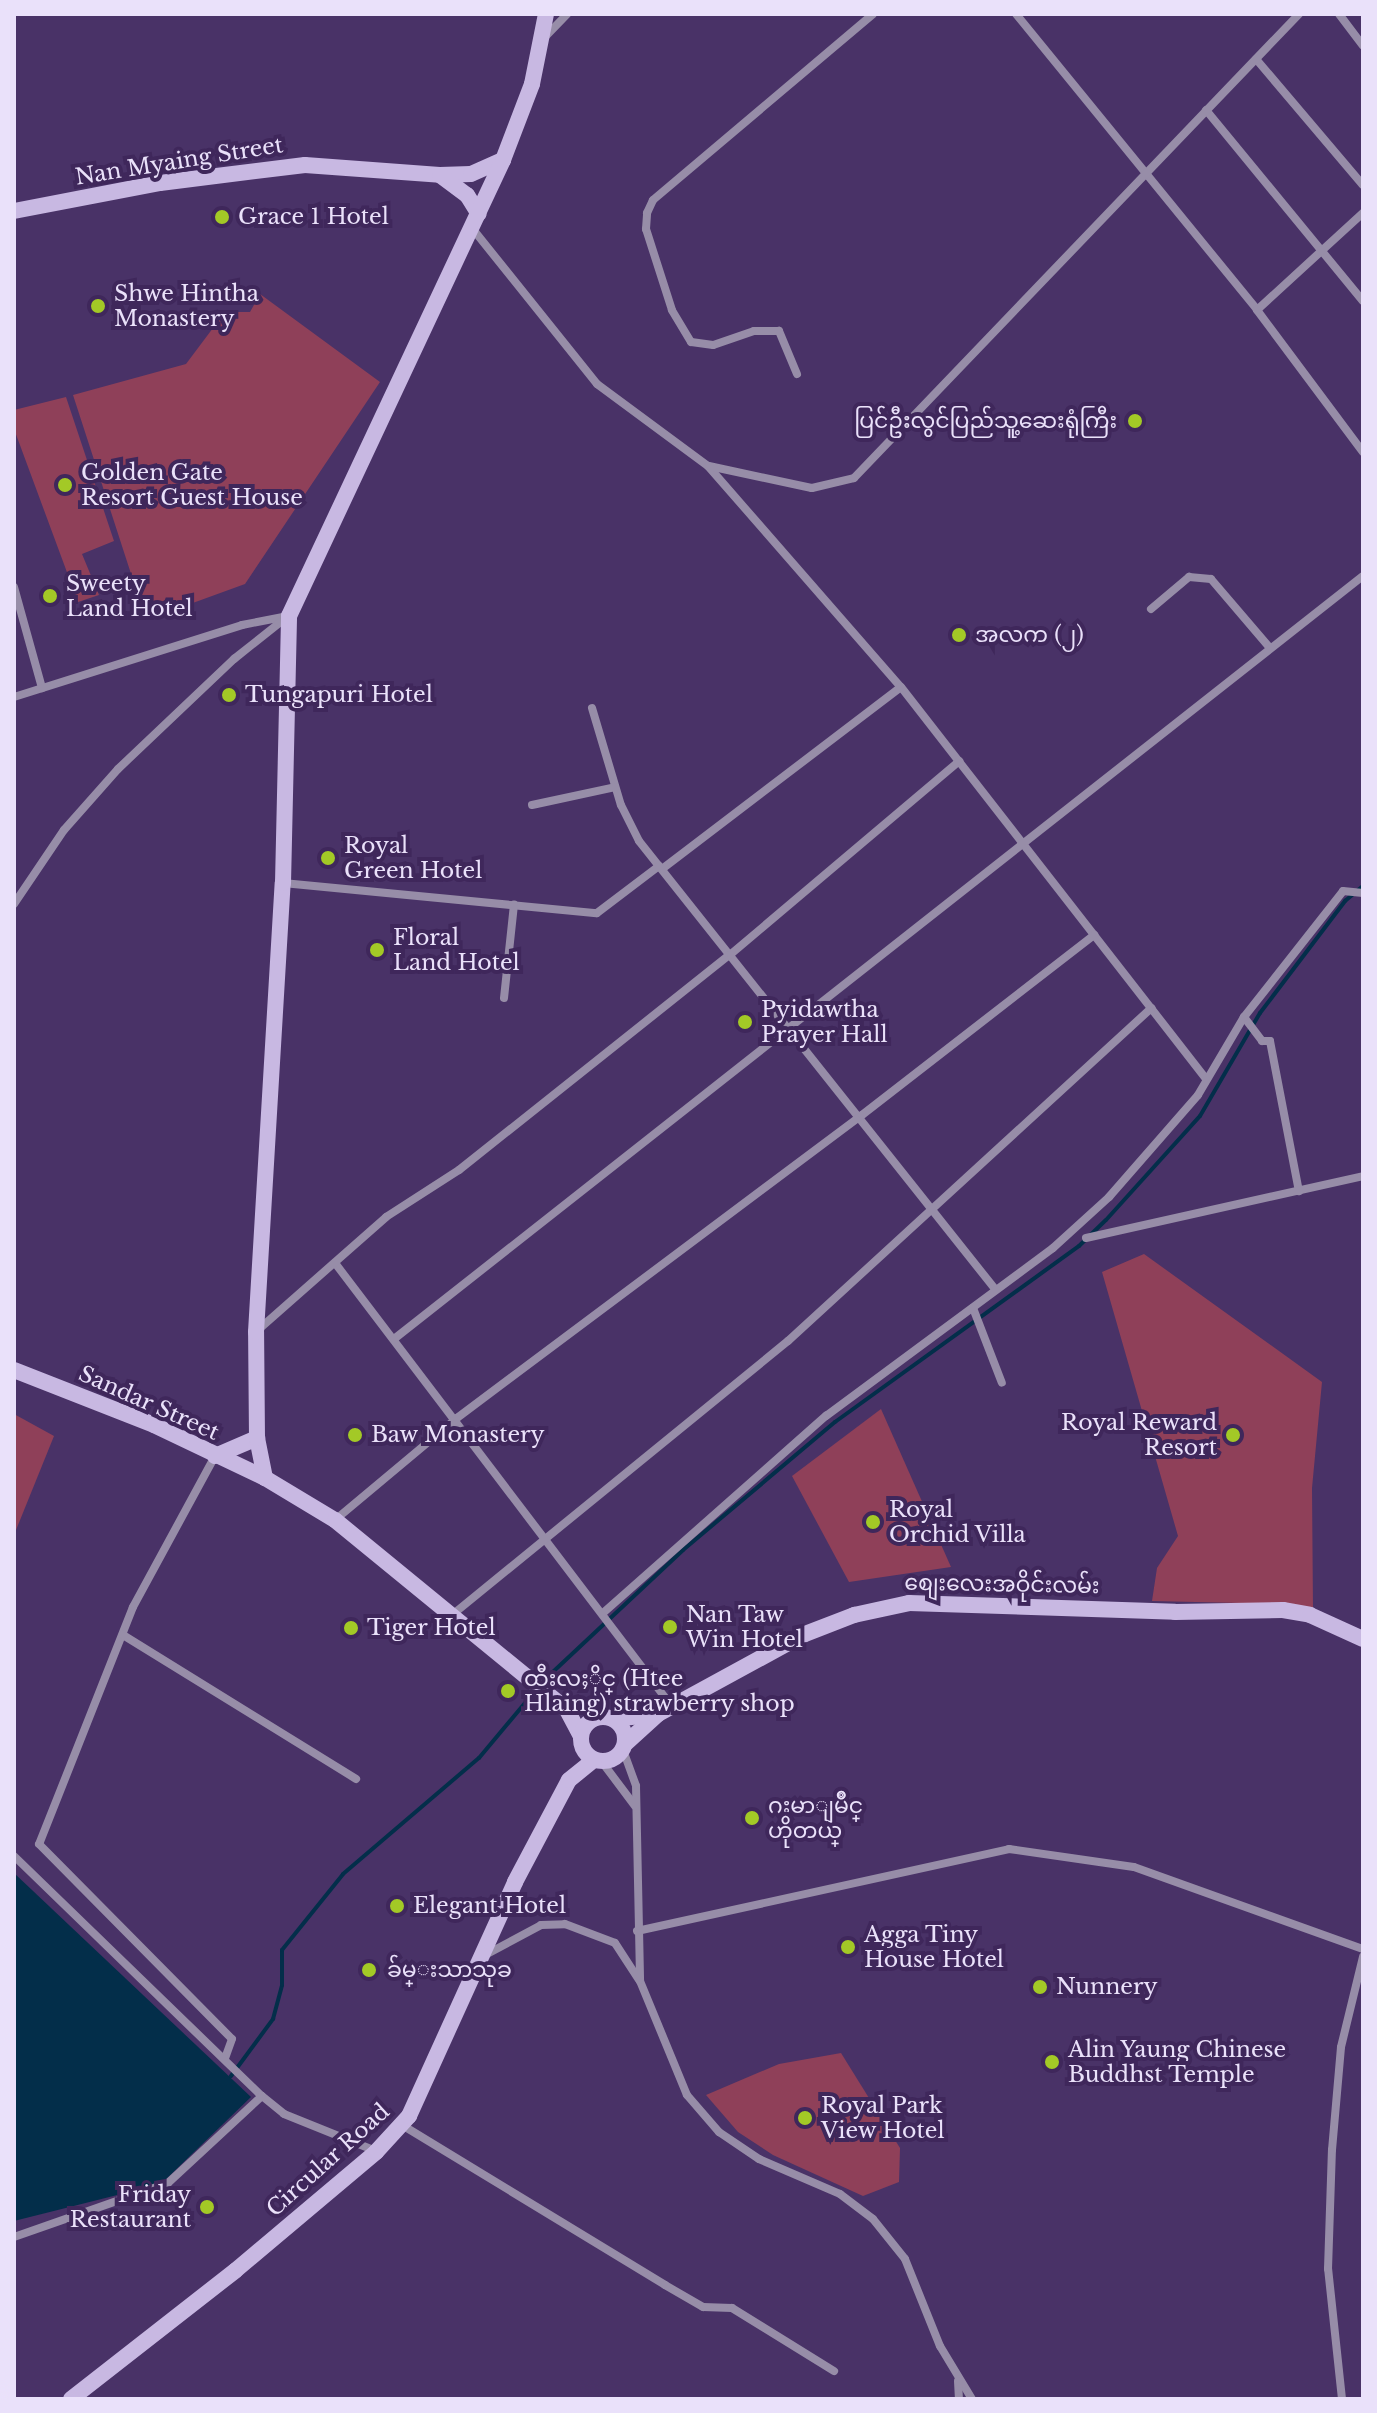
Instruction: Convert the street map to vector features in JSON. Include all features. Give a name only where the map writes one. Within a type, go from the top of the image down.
[{"type":"street","points":[[265,1478],[257,1438],[256,1332],[283,883],[289,616],[503,160],[532,84],[546,14]]},
{"type":"street","points":[[542,41],[567,14]]},
{"type":"street","points":[[797,374],[779,331],[754,331],[713,345],[691,342],[668,298],[646,229],[647,213],[653,200],[873,14]]},
{"type":"street","points":[[1016,14],[1257,310],[1363,452]]},
{"type":"street","points":[[708,466],[812,488],[854,478],[1299,14]]},
{"type":"street","points":[[1339,14],[1363,46]]},
{"type":"street","points":[[1256,59],[1363,185]]},
{"type":"street","points":[[1206,110],[1363,301]]},
{"type":"street","name":"Nan Myaing Street","points":[[14,211],[228,172],[305,165],[440,175],[471,174],[503,160]]},
{"type":"street","points":[[440,175],[467,195],[476,221],[597,384],[708,466],[901,687],[1206,1079]]},
{"type":"street","points":[[1257,310],[1363,213]]},
{"type":"street","points":[[394,1339],[1363,576]]},
{"type":"street","points":[[1151,609],[1189,577],[1211,579],[1269,647]]},
{"type":"street","points":[[14,587],[42,688]]},
{"type":"street","points":[[14,697],[242,625],[289,616]]},
{"type":"street","points":[[14,904],[64,830],[118,769],[234,659],[289,616]]},
{"type":"street","points":[[283,883],[597,913],[901,687]]},
{"type":"street","points":[[592,708],[615,787],[639,841],[862,1115],[995,1289]]},
{"type":"street","points":[[256,1332],[386,1217],[459,1170],[731,954],[959,761]]},
{"type":"street","points":[[532,805],[615,787]]},
{"type":"street","points":[[604,1614],[826,1416],[1053,1248],[1109,1197],[1206,1079],[1246,1018],[1343,891],[1363,893]]},
{"type":"street","points":[[504,998],[514,905]]},
{"type":"street","points":[[335,1520],[457,1418],[862,1115],[1094,935]]},
{"type":"street","points":[[452,1615],[545,1536],[788,1341],[1151,1008]]},
{"type":"street","points":[[1246,1018],[1259,1032],[1262,1041],[1270,1041],[1299,1191]]},
{"type":"street","points":[[1086,1238],[1363,1176]]},
{"type":"street","points":[[335,1263],[457,1418],[613,1626],[666,1711]]},
{"type":"street","points":[[973,1309],[1002,1383]]},
{"type":"street","name":"Sandar Street","points":[[14,1370],[154,1425],[265,1478],[335,1520],[567,1710]]},
{"type":"street","points":[[225,2058],[232,2039],[39,1844],[123,1635],[215,1456],[257,1438]]},
{"type":"street","name":"စျေးလေးအဝိုင်းလမ်း","points":[[666,1711],[805,1634],[854,1615],[909,1603],[1175,1612],[1283,1610],[1310,1615],[1363,1639]]},
{"type":"street","points":[[123,1635],[356,1779]]},
{"type":"street","points":[[567,1710],[596,1718],[614,1719],[666,1711]]},
{"type":"street","points":[[567,1710],[581,1739],[635,1806]]},
{"type":"street","points":[[598,1761],[624,1747],[666,1711]]},
{"type":"street","points":[[569,1780],[581,1739],[596,1718]]},
{"type":"street","points":[[614,1719],[624,1730],[624,1747],[636,1786],[640,1981]]},
{"type":"street","name":"Circular Road","points":[[71,2399],[376,2152],[401,2125],[418,2101],[569,1780],[598,1761]]},
{"type":"street","points":[[637,1931],[1009,1849],[1134,1867],[1363,1949]]},
{"type":"street","points":[[14,1856],[284,2114],[376,2152]]},
{"type":"street","points":[[484,1956],[511,1937],[541,1925],[565,1924],[615,1943],[640,1981],[687,2095],[719,2132],[759,2159],[840,2194],[873,2219],[905,2259],[958,2380],[972,2399]]},
{"type":"street","points":[[1342,2399],[1328,2269],[1332,2150],[1341,2047],[1363,1957]]},
{"type":"street","points":[[14,2237],[168,2183],[262,2096]]},
{"type":"street","points":[[401,2125],[703,2307],[732,2308],[834,2371]]},
{"type":"street","points":[[958,2380],[959,2399]]},
{"type":"shaded area","points":[[260,294],[380,382],[245,584],[146,620],[73,395],[186,364],[225,312],[250,312]]},
{"type":"shaded area","name":"Golden Gate Resort Guest House","points":[[66,397],[114,541],[82,554],[99,595],[78,602],[14,429],[14,410]]},
{"type":"shaded area","name":"Royal Reward Resort","points":[[1144,1254],[1322,1382],[1312,1488],[1313,1609],[1289,1604],[1152,1601],[1157,1568],[1178,1536],[1102,1272]]},
{"type":"shaded area","name":"Royal Orchid Villa","points":[[881,1409],[951,1567],[849,1582],[792,1476]]},
{"type":"shaded area","points":[[14,1414],[54,1436],[14,1535]]},
{"type":"shaded area","name":"Royal Park View Hotel","points":[[841,2053],[900,2148],[899,2182],[863,2196],[773,2155],[738,2132],[706,2095],[779,2064]]},
{"type":"water","points":[[14,1873],[251,2097],[161,2184],[14,2221]]},
{"type":"waterway","points":[[540,1684],[683,1550],[835,1422],[1079,1246],[1106,1220],[1200,1116],[1260,1013],[1345,901],[1363,886]]},
{"type":"waterway","points":[[231,2076],[273,2019],[282,1985],[282,1950],[343,1874],[479,1758],[535,1691]]},
{"type":"place","name":"Grace 1 Hotel","points":[[222,217]]},
{"type":"place","name":"Shwe Hintha Monastery","points":[[98,306]]},
{"type":"place","name":"ပြင်ဦးလွင်ပြည်သူ့ဆေးရုံကြီး","points":[[1135,421]]},
{"type":"place","name":"Golden Gate Resort Guest House","points":[[65,485]]},
{"type":"place","name":"Sweety Land Hotel","points":[[50,596]]},
{"type":"place","name":"အလက (၂)","points":[[959,635]]},
{"type":"place","name":"Tungapuri Hotel","points":[[229,695]]},
{"type":"place","name":"Royal Green Hotel","points":[[328,858]]},
{"type":"place","name":"Floral Land Hotel","points":[[377,950]]},
{"type":"place","name":"Pyidawtha Prayer Hall","points":[[745,1022]]},
{"type":"place","name":"Baw Monastery","points":[[355,1435]]},
{"type":"place","name":"Royal Reward Resort","points":[[1233,1435]]},
{"type":"place","name":"Royal Orchid Villa","points":[[873,1522]]},
{"type":"place","name":"Nan Taw Win Hotel","points":[[670,1627]]},
{"type":"place","name":"Tiger Hotel","points":[[351,1628]]},
{"type":"place","name":"ထီးလႈိုင္ (Htee Hlaing) strawberry shop","points":[[508,1691]]},
{"type":"place","name":"ဂႏမာျမိဳင္ ဟိုတယ္","points":[[752,1818]]},
{"type":"place","name":"Elegant Hotel","points":[[397,1906]]},
{"type":"place","name":"Agga Tiny House Hotel","points":[[848,1947]]},
{"type":"place","name":"ခ်မ္းသာသုခ","points":[[369,1970]]},
{"type":"place","name":"Nunnery","points":[[1040,1987]]},
{"type":"place","name":"Alin Yaung Chinese Buddhst Temple","points":[[1052,2062]]},
{"type":"place","name":"Royal Park View Hotel","points":[[805,2118]]},
{"type":"place","name":"Friday Restaurant","points":[[207,2207]]}]
